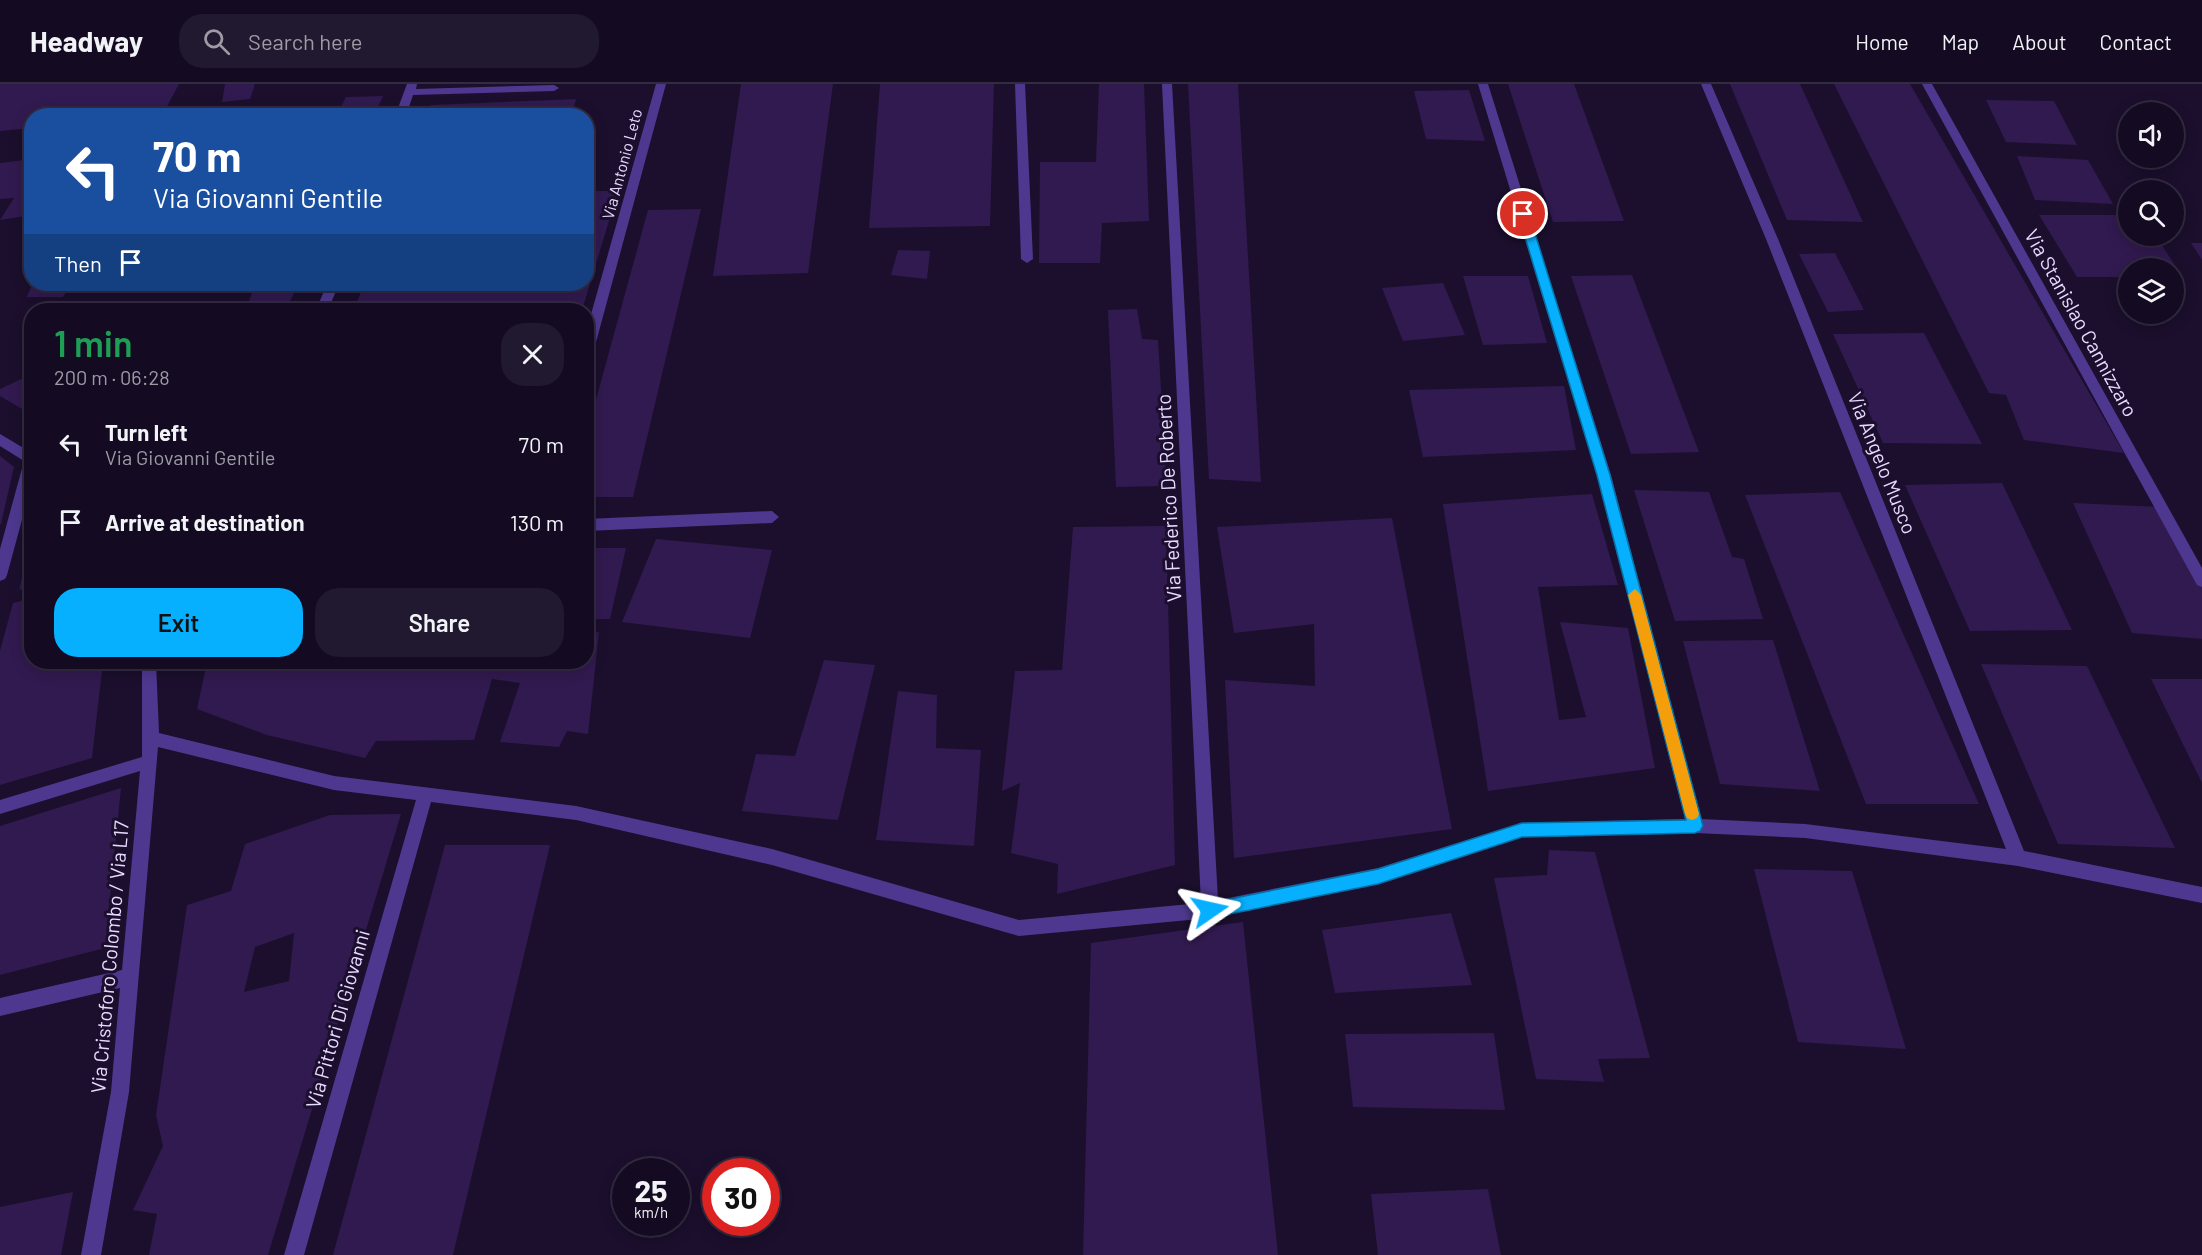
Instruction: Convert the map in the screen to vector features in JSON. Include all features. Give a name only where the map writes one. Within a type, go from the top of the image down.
[{"type":"street","name":"Via Antonio Leto","points":[[594,328],[662,84]]},
{"type":"street","points":[[1020,84],[1027,259]]},
{"type":"street","name":"Via Federico De Roberto","points":[[1167,84],[1210,910]]},
{"type":"street","points":[[1483,84],[1604,475],[1695,826]]},
{"type":"street","name":"Via Angelo Musco","points":[[1706,84],[1772,239],[2018,858]]},
{"type":"street","name":"Via Stanislao Cannizzaro","points":[[1927,84],[2202,581]]},
{"type":"street","points":[[403,108],[410,88],[554,88]]},
{"type":"street","points":[[0,439],[24,454]]},
{"type":"street","points":[[0,575],[24,485]]},
{"type":"street","points":[[594,525],[772,518]]},
{"type":"street","name":"Via Cristoforo Colombo / Via L17","points":[[91,1255],[120,1092],[151,738],[149,669]]},
{"type":"street","points":[[151,738],[334,783],[576,813],[772,857],[1019,928],[1210,910],[1378,876],[1522,830],[1695,826],[1805,831],[2018,858],[2202,895]]},
{"type":"street","points":[[0,807],[148,762]]},
{"type":"street","name":"Via Pittori Di Giovanni","points":[[294,1255],[425,796]]},
{"type":"street","points":[[0,1006],[130,977]]},
{"type":"building","points":[[0,84],[179,84],[166,108],[24,108],[24,129],[0,131]]},
{"type":"building","points":[[225,84],[255,84],[250,99],[222,102]]},
{"type":"building","points":[[741,84],[833,84],[808,273],[713,276]]},
{"type":"building","points":[[880,84],[994,84],[990,226],[869,228]]},
{"type":"building","points":[[1099,84],[1144,84],[1149,221],[1102,223],[1100,263],[1039,263],[1040,162],[1096,162]]},
{"type":"building","points":[[1188,84],[1238,84],[1261,482],[1209,479]]},
{"type":"building","points":[[1508,84],[1574,84],[1624,221],[1553,222]]},
{"type":"building","points":[[1730,84],[1800,84],[1863,222],[1787,220]]},
{"type":"building","points":[[1834,84],[1910,84],[2124,453],[2024,440],[2006,395],[1989,393]]},
{"type":"building","points":[[1469,90],[1485,141],[1426,139],[1414,91]]},
{"type":"building","points":[[383,96],[378,108],[340,108],[346,97]]},
{"type":"building","points":[[576,99],[574,108],[430,108],[431,105]]},
{"type":"building","points":[[1986,100],[2054,101],[2077,145],[2006,142]]},
{"type":"building","points":[[2017,156],[2088,160],[2113,204],[2035,200]]},
{"type":"building","points":[[24,160],[24,216],[0,220],[14,198],[0,199],[0,163]]},
{"type":"building","points":[[594,191],[618,191],[594,270]]},
{"type":"building","points":[[701,209],[633,497],[594,497],[594,407],[648,210]]},
{"type":"building","points":[[2039,215],[2118,215],[2118,246],[2162,246],[2170,258],[2118,258],[2118,277],[2077,277]]},
{"type":"building","points":[[2191,243],[2202,243],[2202,260]]},
{"type":"building","points":[[898,250],[930,251],[927,279],[891,275]]},
{"type":"building","points":[[1835,253],[1864,310],[1828,312],[1799,254]]},
{"type":"building","points":[[1632,275],[1699,452],[1631,454],[1571,276]]},
{"type":"building","points":[[1463,276],[1528,276],[1547,343],[1483,345]]},
{"type":"building","points":[[1443,283],[1465,335],[1403,341],[1382,288]]},
{"type":"building","points":[[29,291],[67,291],[63,297],[27,297]]},
{"type":"building","points":[[253,291],[295,291],[289,303],[248,303]]},
{"type":"building","points":[[361,291],[588,291],[584,303],[357,303]]},
{"type":"building","points":[[1137,309],[1142,339],[1158,340],[1167,486],[1116,487],[1108,310]]},
{"type":"building","points":[[1924,333],[1982,444],[1883,443],[1833,334]]},
{"type":"building","points":[[24,378],[24,410],[0,396],[0,389]]},
{"type":"building","points":[[1564,386],[1576,450],[1423,457],[1409,390]]},
{"type":"building","points":[[0,456],[14,467],[1,524],[0,524]]},
{"type":"building","points":[[2002,483],[2072,630],[1970,631],[1905,485]]},
{"type":"building","points":[[1634,490],[1709,492],[1732,557],[1744,559],[1763,619],[1675,621]]},
{"type":"building","points":[[1840,492],[1979,804],[1866,804],[1745,495]]},
{"type":"building","points":[[1592,494],[1618,585],[1538,587],[1559,720],[1586,717],[1560,622],[1628,628],[1655,768],[1488,791],[1443,504]]},
{"type":"building","points":[[2073,503],[2160,507],[2202,586],[2202,639],[2132,633]]},
{"type":"building","points":[[1392,518],[1452,829],[1234,858],[1225,680],[1315,686],[1314,624],[1234,633],[1217,527]]},
{"type":"building","points":[[1166,526],[1175,865],[1057,894],[1058,864],[1011,853],[1020,783],[1002,791],[1015,671],[1062,670],[1073,527]]},
{"type":"building","points":[[656,539],[772,550],[750,638],[622,622]]},
{"type":"building","points":[[594,548],[626,548],[610,619],[594,619]]},
{"type":"building","points":[[24,569],[24,589],[19,590]]},
{"type":"building","points":[[24,600],[24,669],[102,669],[92,758],[0,785],[0,651],[13,603]]},
{"type":"building","points":[[599,632],[588,734],[567,731],[559,747],[500,742],[520,683],[492,679],[474,740],[376,741],[365,758],[267,735],[197,709],[206,669],[594,669],[594,633]]},
{"type":"building","points":[[1773,640],[1820,791],[1720,784],[1683,641]]},
{"type":"building","points":[[824,660],[875,665],[838,820],[742,811],[756,754],[795,756]]},
{"type":"building","points":[[1981,664],[2087,666],[2175,848],[2058,844]]},
{"type":"building","points":[[2151,679],[2202,679],[2202,783]]},
{"type":"building","points":[[898,691],[937,695],[936,748],[981,750],[974,846],[876,840]]},
{"type":"building","points":[[121,788],[105,948],[0,975],[0,826]]},
{"type":"building","points":[[401,814],[268,1255],[149,1255],[157,1214],[133,1210],[163,1146],[156,1115],[187,905],[231,891],[245,844],[330,815]],"holes":[[[294,933],[289,981],[244,992],[255,947]]]},
{"type":"building","points":[[445,845],[550,845],[453,1255],[333,1255]]},
{"type":"building","points":[[1549,850],[1595,852],[1650,1058],[1598,1059],[1604,1082],[1536,1079],[1494,878],[1547,875]]},
{"type":"building","points":[[1754,869],[1852,871],[1906,1049],[1798,1042]]},
{"type":"building","points":[[1451,913],[1472,985],[1335,993],[1322,930]]},
{"type":"building","points":[[1243,922],[1278,1255],[1083,1255],[1091,943]]},
{"type":"building","points":[[1494,1033],[1505,1110],[1353,1107],[1345,1034]]},
{"type":"building","points":[[1488,1189],[1501,1255],[1378,1255],[1371,1194]]},
{"type":"building","points":[[73,1192],[61,1255],[0,1255],[0,1207]]},
{"type":"slow traffic","points":[[1635,595],[1692,814]]},
{"type":"route","points":[[1210,910],[1378,876],[1522,830],[1695,826],[1604,475],[1523,214]]}]
